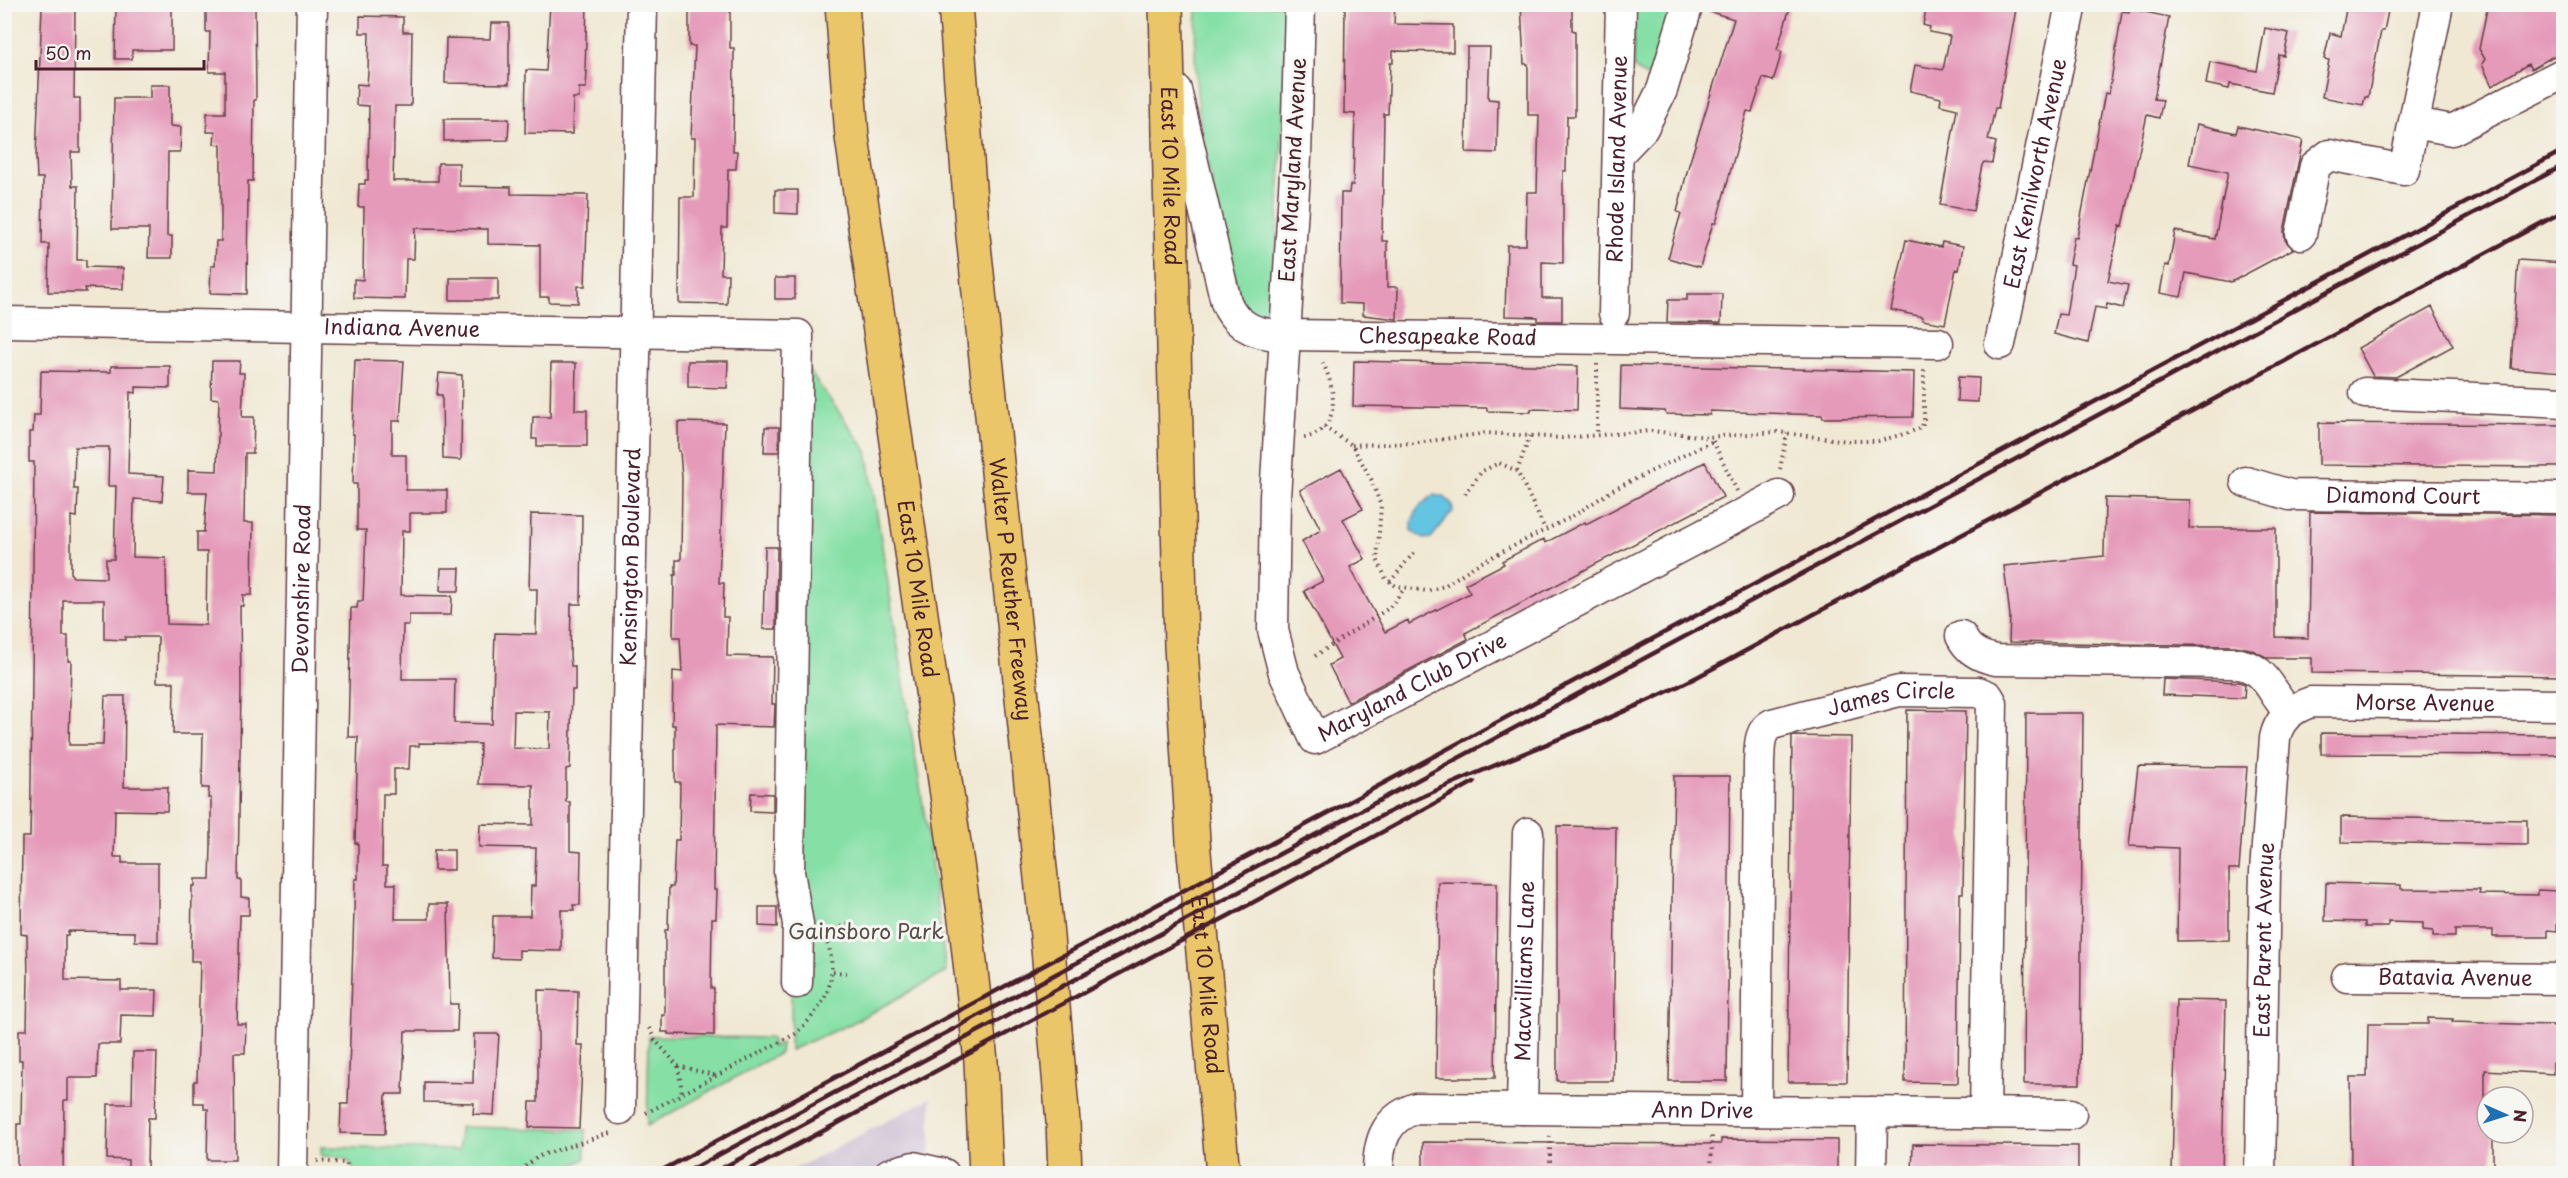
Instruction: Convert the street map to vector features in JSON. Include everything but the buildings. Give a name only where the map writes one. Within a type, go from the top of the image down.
[{"type":"main road","name":"East 10 Mile Road","points":[[842,4],[852,137],[966,926],[981,1061],[986,1173]]},
{"type":"main road","name":"Walter P Reuther Freeway","points":[[955,4],[972,226],[1046,925],[1063,1122],[1065,1173]]},
{"type":"main road","name":"East 10 Mile Road","points":[[1166,4],[1180,646],[1193,842],[1223,1173]]},
{"type":"street","name":"Devonshire Road","points":[[304,1167],[306,327],[312,4]]},
{"type":"street","name":"Kensington Boulevard","points":[[625,1119],[642,4]]},
{"type":"street","name":"East Maryland Avenue","points":[[1285,335],[1296,147],[1300,4]]},
{"type":"street","name":"Rhode Island Avenue","points":[[1614,313],[1621,4]]},
{"type":"street","points":[[1618,153],[1643,128],[1662,90],[1688,4]]},
{"type":"street","name":"East Kenilworth Avenue","points":[[2000,344],[2071,4]]},
{"type":"street","points":[[2301,234],[2315,166],[2329,155],[2404,170],[2438,4]]},
{"type":"street","name":"Chesapeake Road","points":[[1167,54],[1230,312],[1240,324],[1252,330],[1268,335],[1929,351]]},
{"type":"street","points":[[2414,123],[2452,130],[2564,74]]},
{"type":"street","name":"Indiana Avenue","points":[[4,322],[798,335],[789,872],[811,928]]},
{"type":"street","name":"Maryland Club Drive","points":[[1285,335],[1275,497],[1272,630],[1284,674],[1315,739],[1776,484]]},
{"type":"street","points":[[2365,393],[2564,402]]},
{"type":"street","name":"Diamond Court","points":[[2246,482],[2290,495],[2564,498]]},
{"type":"street","points":[[1961,636],[1966,646],[1983,657],[1996,660],[2248,665],[2262,675],[2289,712]]},
{"type":"street","name":"James Circle","points":[[1756,1111],[1761,735],[1766,726],[1772,724],[1899,691],[1978,692],[1988,696],[1993,708],[1985,1113]]},
{"type":"street","name":"Morse Avenue","points":[[2289,712],[2311,702],[2564,705]]},
{"type":"street","name":"East Parent Avenue","points":[[2260,1173],[2265,872],[2276,738],[2281,723],[2289,712]]},
{"type":"street","name":"Macwilliams Lane","points":[[1522,1109],[1528,833]]},
{"type":"street","points":[[797,983],[811,928]]},
{"type":"street","name":"Batavia Avenue","points":[[2347,977],[2564,979]]},
{"type":"street","name":"Ann Drive","points":[[1378,1173],[1378,1156],[1383,1136],[1393,1120],[1404,1112],[1416,1108],[2071,1114]]},
{"type":"street","points":[[1871,1173],[1872,1112]]},
{"type":"street","points":[[890,1173],[914,1167],[944,1173]]},
{"type":"path","points":[[1324,427],[1352,445],[1363,461],[1381,506],[1377,559],[1390,582],[1404,589],[1427,591],[1444,586],[1476,565],[1573,516],[1613,490],[1713,439],[1749,433],[1787,433],[1848,441],[1878,441],[1919,430],[1924,420],[1925,370],[1929,351]]},
{"type":"path","points":[[1598,356],[1598,434]]},
{"type":"path","points":[[1295,437],[1310,437],[1324,427],[1332,412],[1334,391],[1320,358]]},
{"type":"path","points":[[1352,445],[1417,443],[1486,433],[1572,437],[1652,430],[1713,439]]},
{"type":"path","points":[[1776,484],[1787,433]]},
{"type":"path","points":[[1517,471],[1530,436]]},
{"type":"path","points":[[1713,439],[1738,492],[1746,488]]},
{"type":"path","points":[[1465,494],[1482,471],[1499,464],[1517,471],[1545,529]]},
{"type":"path","points":[[1390,582],[1415,551]]},
{"type":"path","points":[[1315,656],[1389,608],[1404,589]]},
{"type":"path","points":[[811,928],[848,925]]},
{"type":"path","points":[[516,1173],[539,1156],[682,1093],[795,1034],[818,1010],[827,993],[833,972],[831,951],[811,928]]},
{"type":"path","points":[[833,972],[849,973]]},
{"type":"path","points":[[649,1028],[655,1040],[678,1066],[682,1093]]},
{"type":"path","points":[[678,1066],[715,1075]]},
{"type":"path","points":[[1550,1125],[1550,1173]]},
{"type":"path","points":[[1711,1173],[1712,1128]]},
{"type":"path","points":[[304,1167],[346,1163],[351,1173]]},
{"type":"shaded area","points":[[931,1098],[930,1173],[787,1173]]},
{"type":"green space","points":[[1198,5],[1289,5],[1273,320],[1268,323],[1242,310],[1206,159],[1196,82],[1195,44]]},
{"type":"green space","points":[[1633,5],[1676,5],[1651,75],[1646,77],[1634,68]]},
{"type":"green space","name":"Gainsboro Park","points":[[807,368],[867,451],[926,824],[946,972],[850,1024],[790,1050]]},
{"type":"green space","points":[[649,1036],[772,1038],[772,1047],[781,1043],[780,1053],[647,1126]]},
{"type":"green space","points":[[460,1127],[586,1130],[585,1159],[557,1173],[354,1174],[347,1160],[321,1156],[321,1147],[459,1150]]},
{"type":"green space","points":[[125,1171],[262,1172],[125,1174]]},
{"type":"water","points":[[1433,495],[1444,497],[1452,504],[1453,511],[1431,538],[1424,539],[1411,530],[1413,527],[1411,523],[1419,507]]},
{"type":"railway","points":[[655,1174],[2564,150]]},
{"type":"railway","points":[[683,1174],[2564,165]]},
{"type":"railway","points":[[711,1174],[1383,815],[1697,677],[2564,211]]},
{"type":"railway","points":[[742,1174],[1230,915],[1474,782]]}]
